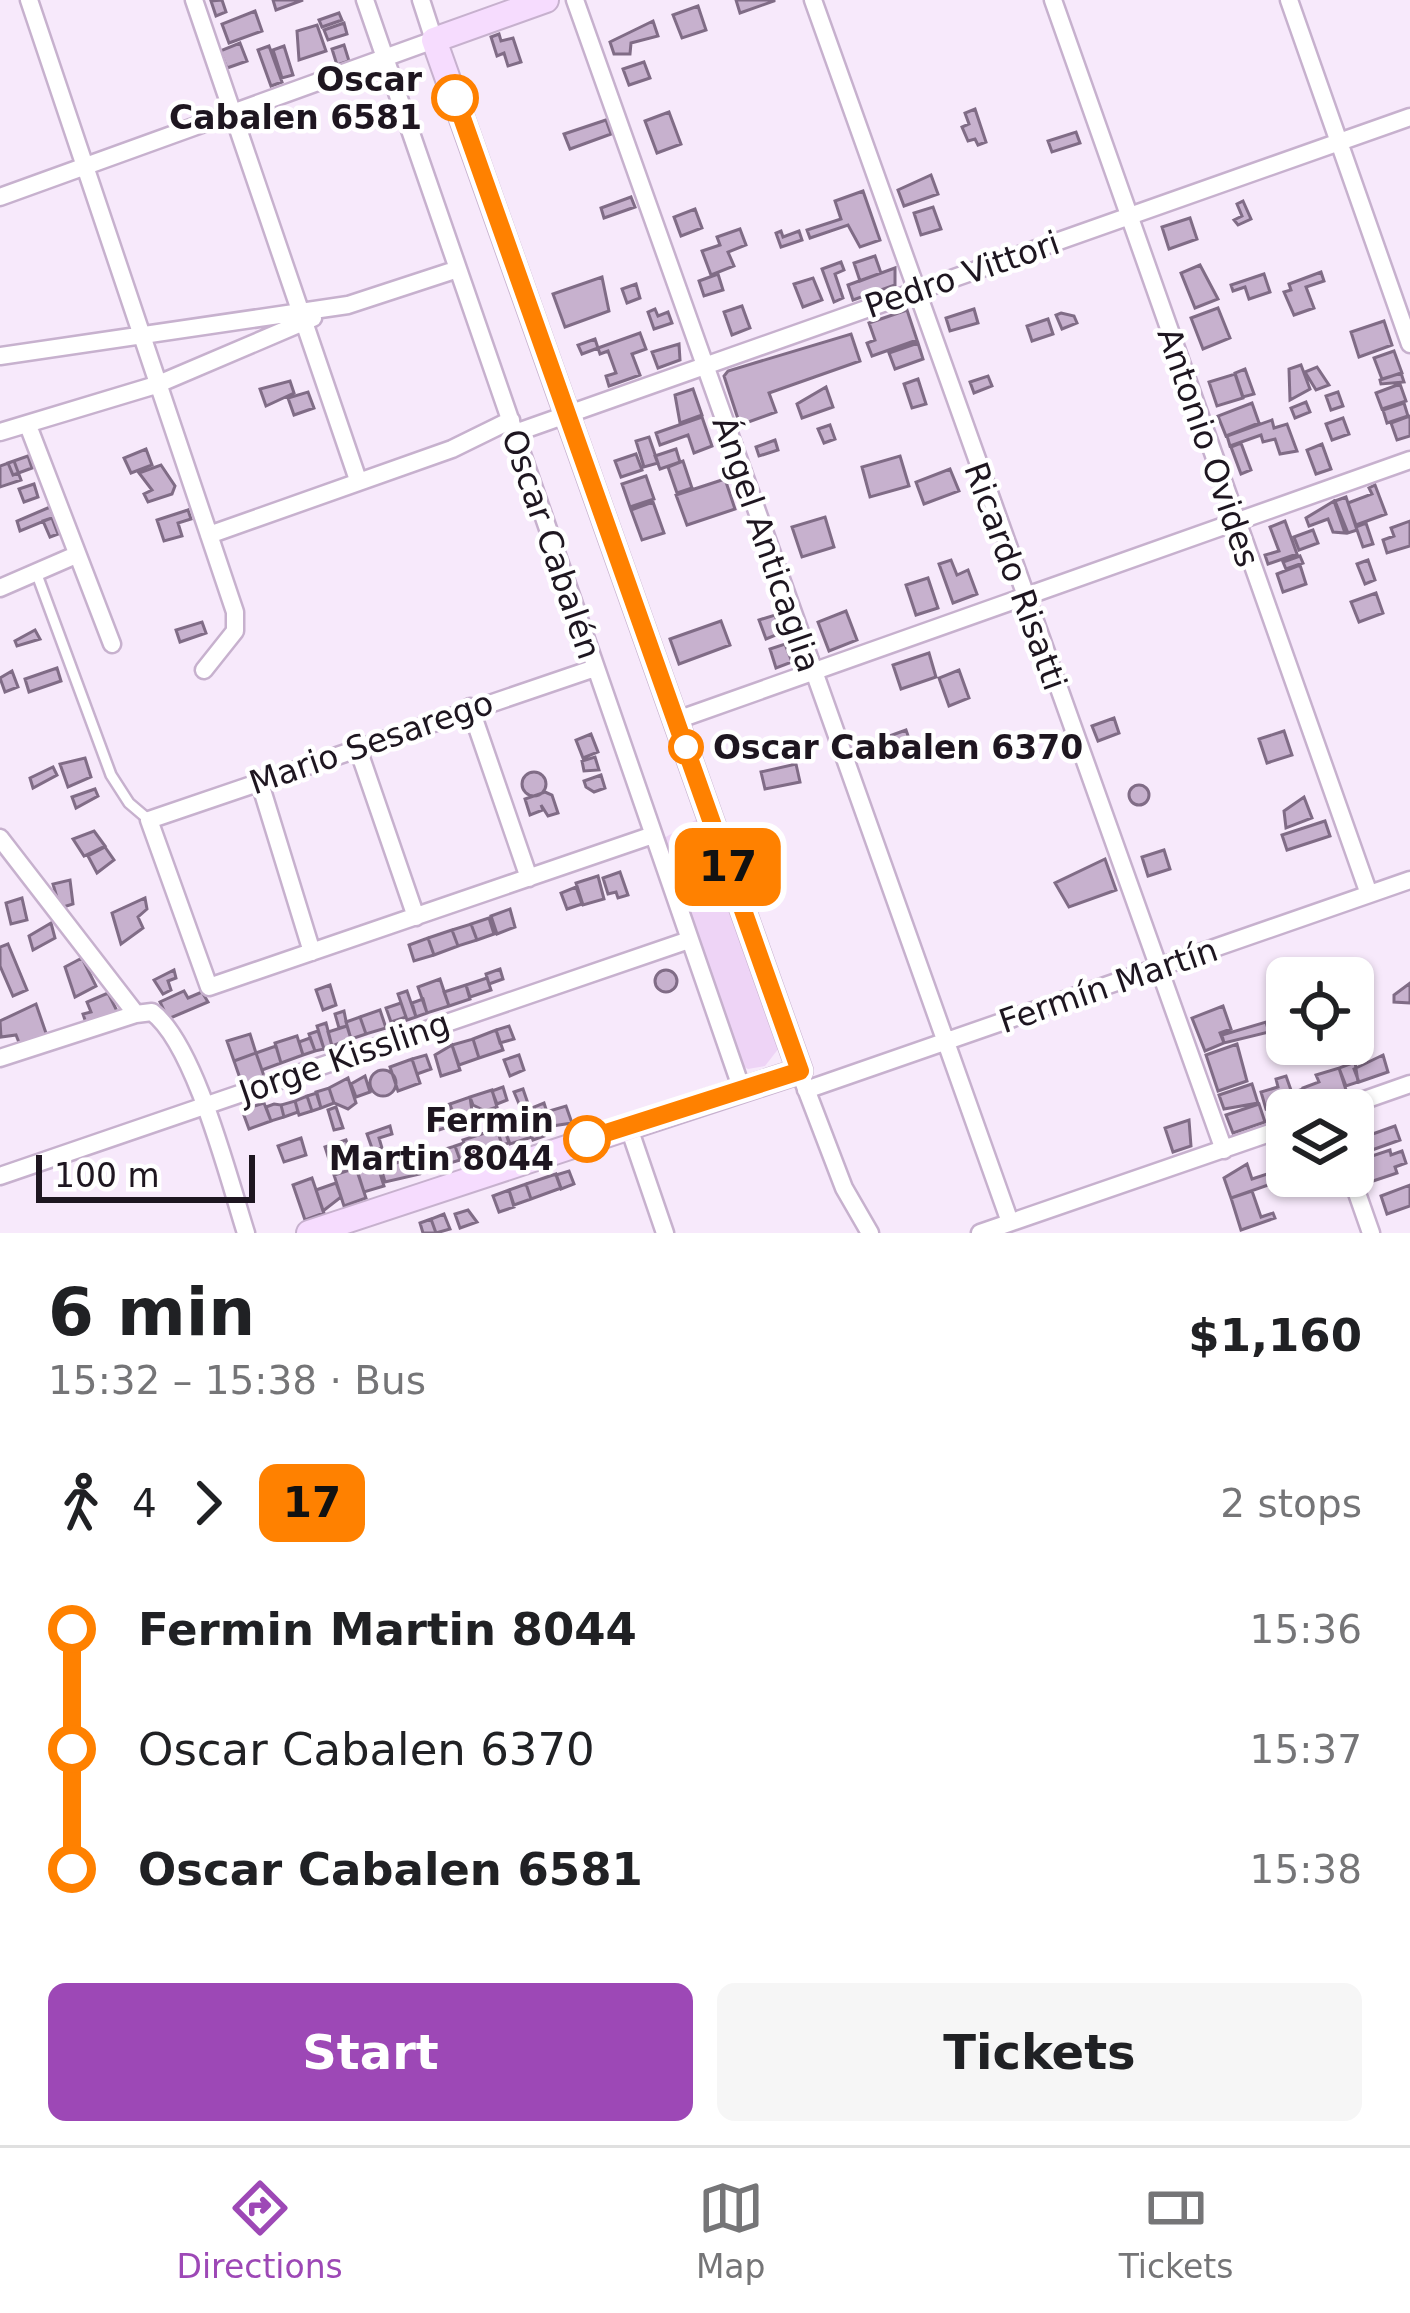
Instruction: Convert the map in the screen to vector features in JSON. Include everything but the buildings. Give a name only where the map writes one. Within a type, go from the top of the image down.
[{"type":"main road","points":[[434,40],[546,0]]},
{"type":"main road","name":"Oscar Cabalén","points":[[434,40],[803,1080]]},
{"type":"main road","name":"Fermín Martín","points":[[309,1233],[741,1087],[803,1080]]},
{"type":"street","points":[[29,0],[236,620],[235,631],[204,670]]},
{"type":"street","points":[[194,0],[358,480]]},
{"type":"street","name":"Oscar Cabalén","points":[[365,0],[741,1087]]},
{"type":"street","points":[[0,197],[434,40],[421,0]]},
{"type":"street","name":"Ángel Anticaglia","points":[[575,0],[1010,1222]]},
{"type":"street","name":"Ricardo Risatti","points":[[813,0],[1224,1150]]},
{"type":"street","name":"Antonio Ovides","points":[[1053,0],[1234,522],[1370,894]]},
{"type":"street","points":[[1289,0],[1410,344]]},
{"type":"street","name":"Pedro Vittori","points":[[209,535],[1410,117]]},
{"type":"street","points":[[0,356],[142,332],[301,316],[458,269]]},
{"type":"street","points":[[0,433],[156,385],[301,316]]},
{"type":"street","points":[[28,428],[112,644]]},
{"type":"street","points":[[676,720],[1410,460]]},
{"type":"street","points":[[0,588],[76,555]]},
{"type":"street","name":"Mario Sesarego","points":[[149,820],[595,668]]},
{"type":"street","points":[[470,707],[529,878]]},
{"type":"street","points":[[357,746],[416,916]]},
{"type":"street","points":[[259,780],[312,952]]},
{"type":"street","points":[[149,820],[209,987],[653,836]]},
{"type":"street","points":[[3,847],[136,1014]]},
{"type":"street","name":"Fermín Martín","points":[[803,1080],[943,1042],[1409,884]]},
{"type":"street","name":"Jorge Kissling","points":[[0,1176],[689,940]]},
{"type":"street","points":[[0,1058],[146,1010],[159,1017],[204,1104],[246,1233]]},
{"type":"street","name":"Oscar Cabalén","points":[[803,1080],[836,1172],[869,1233]]},
{"type":"street","points":[[1374,1097],[1410,1084]]},
{"type":"street","points":[[628,1125],[665,1233]]},
{"type":"street","points":[[980,1233],[1266,1135]]},
{"type":"street","points":[[1359,1197],[1371,1233]]},
{"type":"lane","points":[[36,572],[111,776],[149,820]]},
{"type":"shaded area","points":[[699,818],[779,1048],[765,1066],[748,1069],[739,1064],[664,838]]},
{"type":"bus line","name":"17","points":[[455,98],[800,1071],[587,1139]]},
{"type":"place","name":"Oscar Cabalen 6581","points":[[455,98]]},
{"type":"place","name":"Oscar Cabalen 6370","points":[[686,747]]},
{"type":"place","name":"Fermin Martin 8044","points":[[587,1139]]}]
